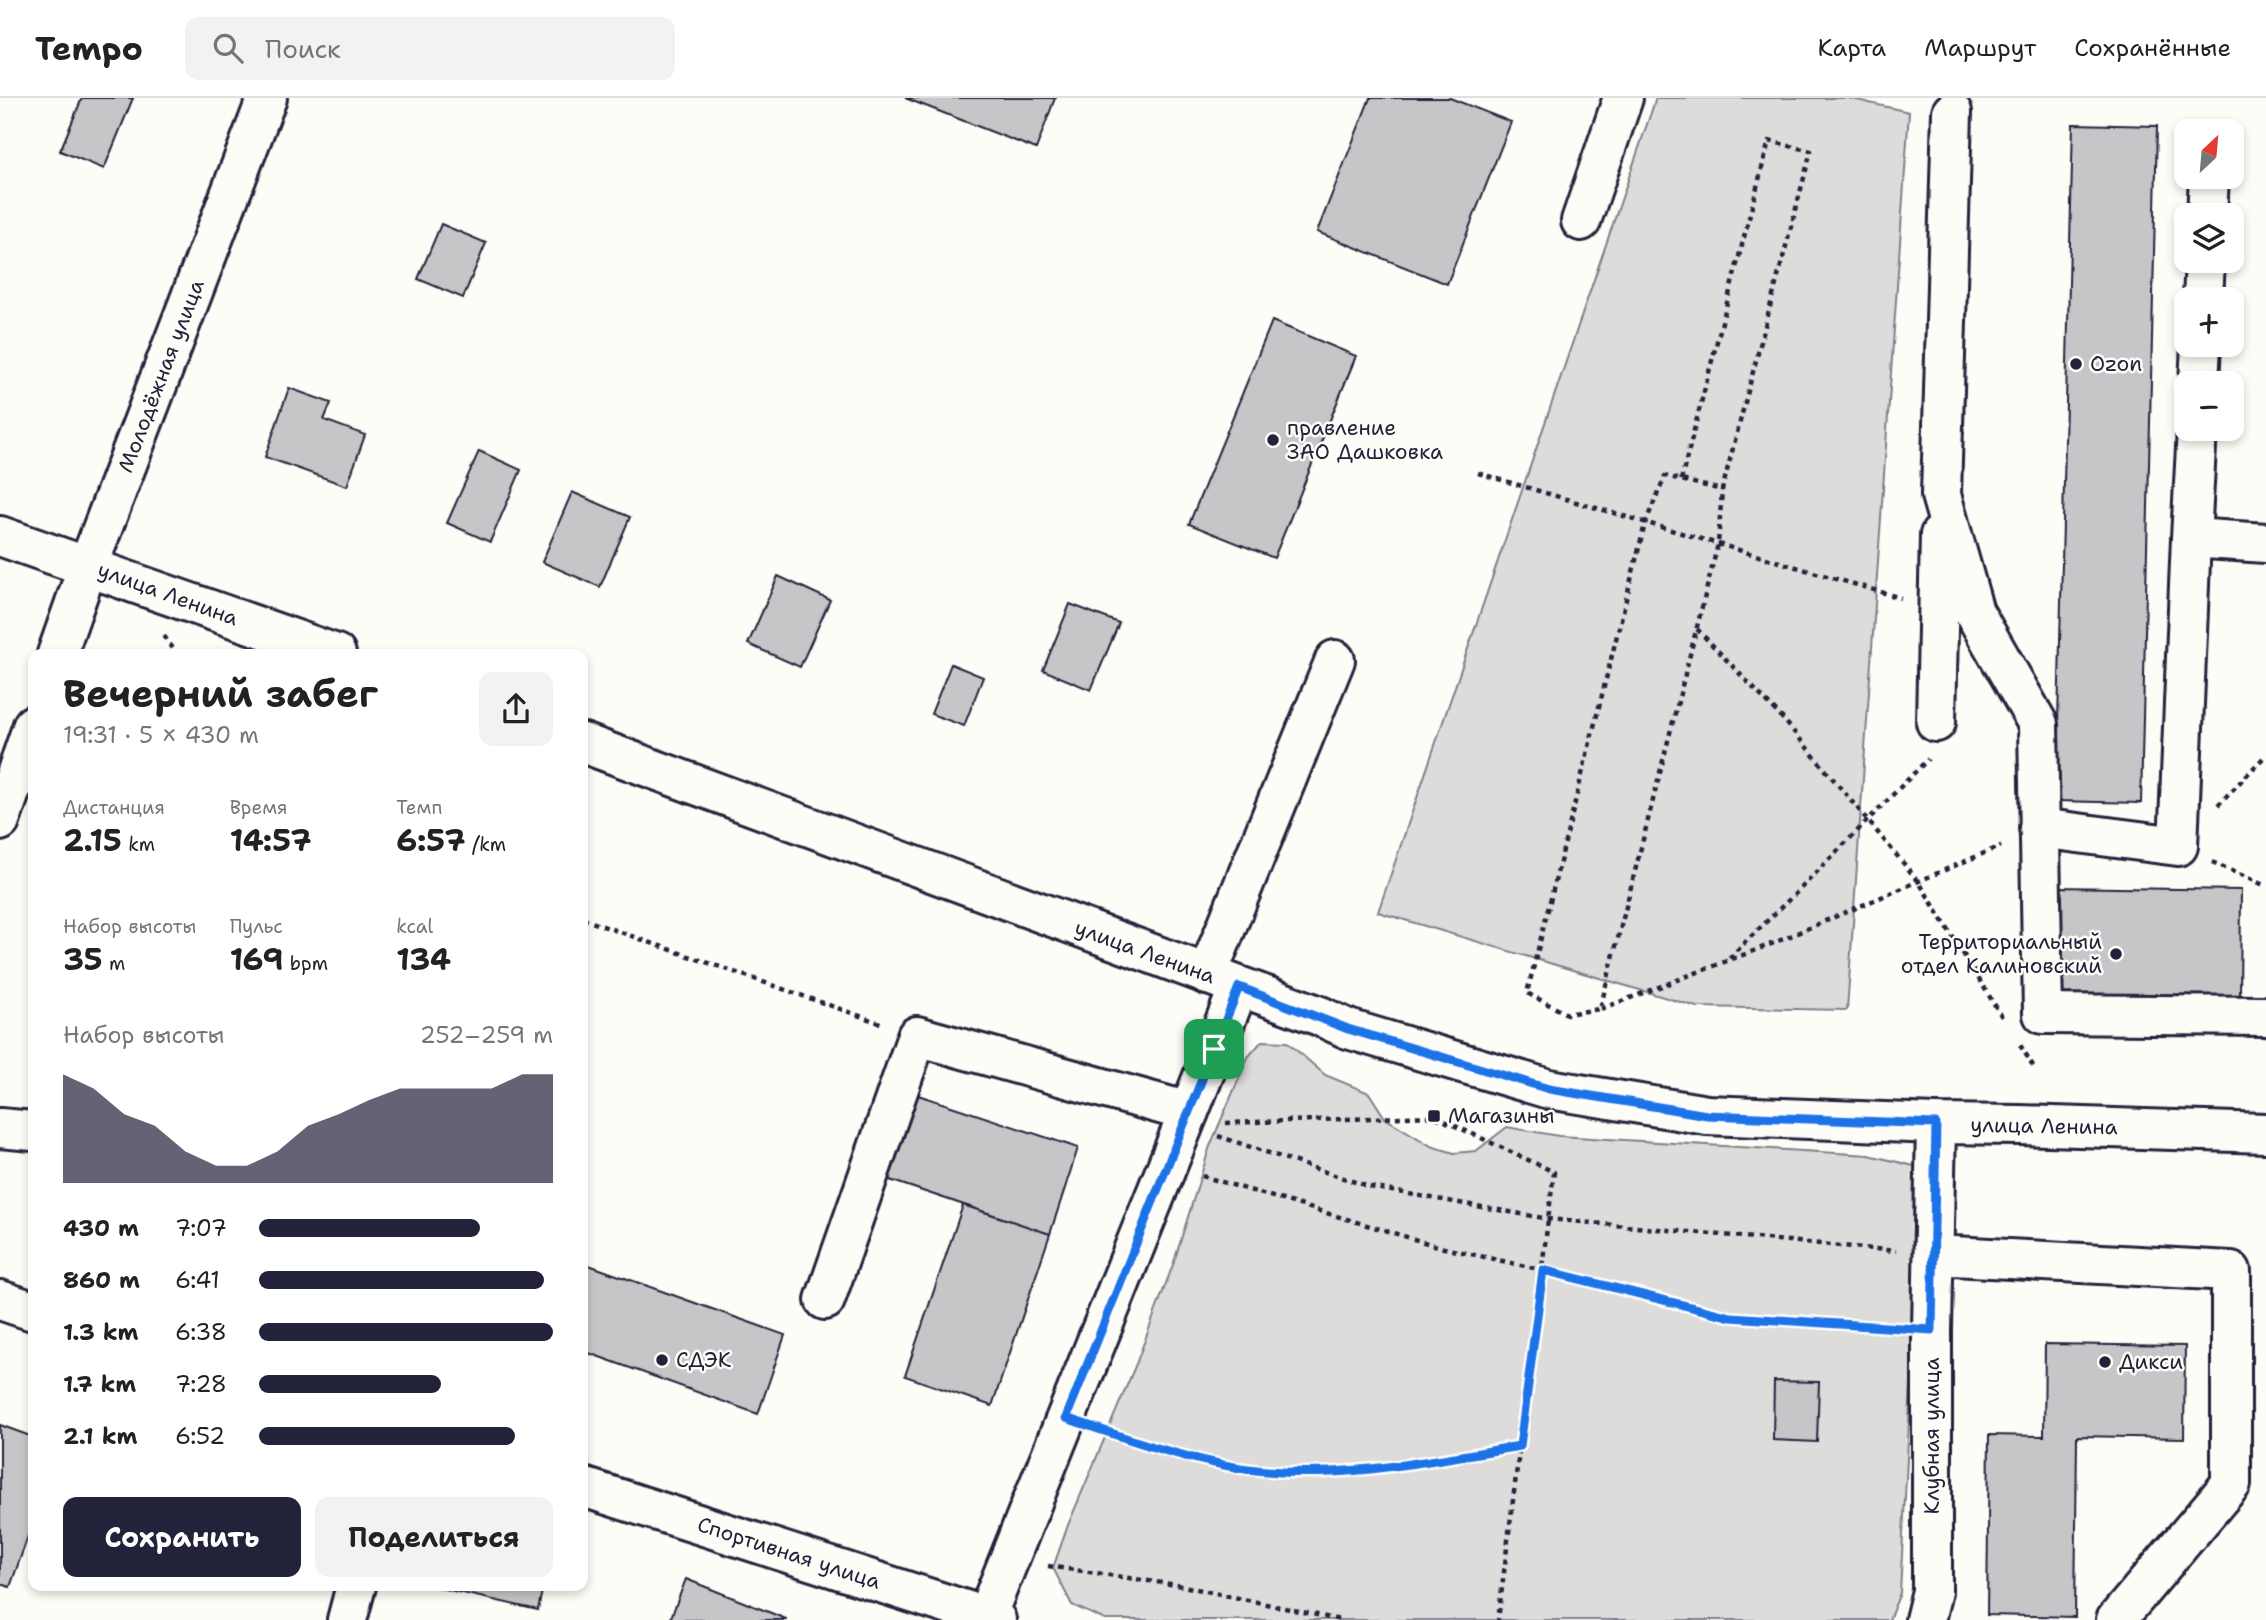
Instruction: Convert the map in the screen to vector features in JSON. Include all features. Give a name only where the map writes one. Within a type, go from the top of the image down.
[{"type":"street","name":"Молодёжная улица","points":[[59,649],[267,98]]},
{"type":"street","points":[[1581,221],[1623,98]]},
{"type":"street","points":[[1935,737],[1952,112]]},
{"type":"street","points":[[2039,828],[2178,846],[2196,441]]},
{"type":"street","points":[[1941,495],[1974,612],[2038,724],[2043,1014],[2266,1016]]},
{"type":"street","name":"улица Ленина","points":[[0,536],[322,649]]},
{"type":"street","points":[[2192,538],[2266,543]]},
{"type":"street","points":[[991,1618],[1009,1560],[1186,1118],[1223,981],[1335,660]]},
{"type":"street","points":[[0,821],[28,743]]},
{"type":"street","name":"улица Ленина","points":[[588,745],[1348,1029],[1549,1089],[1707,1115],[2266,1133]]},
{"type":"street","points":[[825,1300],[917,1036],[1186,1118]]},
{"type":"street","name":"Клубная улица","points":[[1925,1620],[1933,1591],[1932,1330],[1936,1124]]},
{"type":"street","points":[[0,1128],[28,1131]]},
{"type":"street","points":[[1934,1255],[2231,1271],[2231,1485],[2116,1620]]},
{"type":"street","points":[[0,1300],[28,1309]]},
{"type":"street","name":"Спортивная улица","points":[[588,1489],[991,1618]]},
{"type":"street","points":[[347,1620],[355,1591]]},
{"type":"path","points":[[1600,1009],[1718,544],[1722,491],[1811,151],[1769,141],[1681,480]]},
{"type":"path","points":[[1478,473],[1938,610]]},
{"type":"path","points":[[1722,491],[1665,476],[1645,524],[1527,993],[1567,1014],[1600,1009],[1919,882],[2039,828]]},
{"type":"path","points":[[1696,628],[1783,720],[1919,882],[2006,1023]]},
{"type":"path","points":[[1726,961],[1867,821],[1935,737]]},
{"type":"path","points":[[2266,755],[2178,846],[2266,886]]},
{"type":"path","points":[[588,921],[917,1036]]},
{"type":"path","points":[[2013,1034],[2035,1069]]},
{"type":"path","points":[[1186,1118],[1434,1116],[1554,1172],[1498,1620]]},
{"type":"path","points":[[1186,1118],[1370,1187],[1549,1219],[1934,1255]]},
{"type":"path","points":[[1168,1164],[1444,1248],[1731,1317],[1932,1330]]},
{"type":"path","points":[[1066,1418],[1172,1453],[1241,1468],[1314,1473],[1380,1469],[1520,1446]]},
{"type":"path","points":[[1009,1560],[1183,1586],[1340,1620]]},
{"type":"shaded area","points":[[1656,98],[1848,98],[1909,112],[1847,1010],[1697,1007],[1378,912]]},
{"type":"shaded area","points":[[1262,1041],[1287,1042],[1325,1075],[1369,1093],[1385,1118],[1431,1146],[1454,1153],[1476,1151],[1507,1127],[1559,1136],[1869,1155],[1914,1166],[1922,1171],[1900,1593],[1889,1620],[1105,1620],[1072,1605],[1053,1568],[1068,1525],[1136,1364],[1174,1262],[1210,1146],[1248,1057]]},
{"type":"building","points":[[82,98],[133,98],[104,169],[60,151]]},
{"type":"building","points":[[905,98],[1055,98],[1036,149]]},
{"type":"building","points":[[1370,98],[1450,98],[1511,122],[1447,284],[1317,232]]},
{"type":"building","points":[[2073,124],[2157,126],[2141,803],[2056,801]]},
{"type":"building","points":[[441,224],[486,243],[463,298],[418,279]]},
{"type":"building","name":"правление ЗАО Дашковка","points":[[1272,321],[1356,356],[1274,558],[1189,524]]},
{"type":"building","points":[[289,388],[331,403],[324,420],[365,435],[347,486],[265,457]]},
{"type":"building","points":[[479,451],[521,470],[490,542],[447,523]]},
{"type":"building","points":[[572,492],[630,517],[600,587],[542,562]]},
{"type":"building","points":[[778,576],[830,600],[800,667],[748,644]]},
{"type":"building","points":[[1070,604],[1119,623],[1091,690],[1043,670]]},
{"type":"building","points":[[951,664],[983,677],[964,726],[931,714]]},
{"type":"building","points":[[2056,887],[2241,890],[2240,999],[2055,996]]},
{"type":"building","points":[[915,1094],[1078,1148],[1050,1234],[887,1179]]},
{"type":"building","points":[[963,1205],[1050,1234],[992,1406],[905,1376]]},
{"type":"building","points":[[588,1265],[785,1335],[758,1414],[588,1353]]},
{"type":"building","points":[[2045,1344],[2185,1346],[2184,1438],[2077,1436],[2075,1617],[1987,1615],[1989,1435],[2044,1436]]},
{"type":"building","points":[[1774,1381],[1819,1382],[1817,1442],[1773,1440]]},
{"type":"building","points":[[0,1425],[28,1435],[28,1536],[10,1587],[0,1584]]},
{"type":"building","points":[[686,1579],[786,1619],[786,1620],[670,1620]]},
{"type":"building","points":[[453,1591],[542,1591],[538,1610]]},
{"type":"place","name":"Ozon","points":[[2076,364]]},
{"type":"place","name":"правление ЗАО Дашковка","points":[[1273,440]]},
{"type":"place","name":"Территориальный отдел Калиновский","points":[[2116,954]]},
{"type":"place","name":"Магазины","points":[[1434,1116]]},
{"type":"place","name":"СДЭК","points":[[662,1360]]},
{"type":"place","name":"Дикси","points":[[2105,1362]]},
{"type":"route","points":[[1239,987],[1348,1029],[1549,1089],[1707,1115],[1936,1124],[1932,1330],[1731,1317],[1543,1270],[1520,1446],[1380,1469],[1314,1473],[1241,1468],[1172,1453],[1066,1418],[1214,1049],[1239,987]]}]
